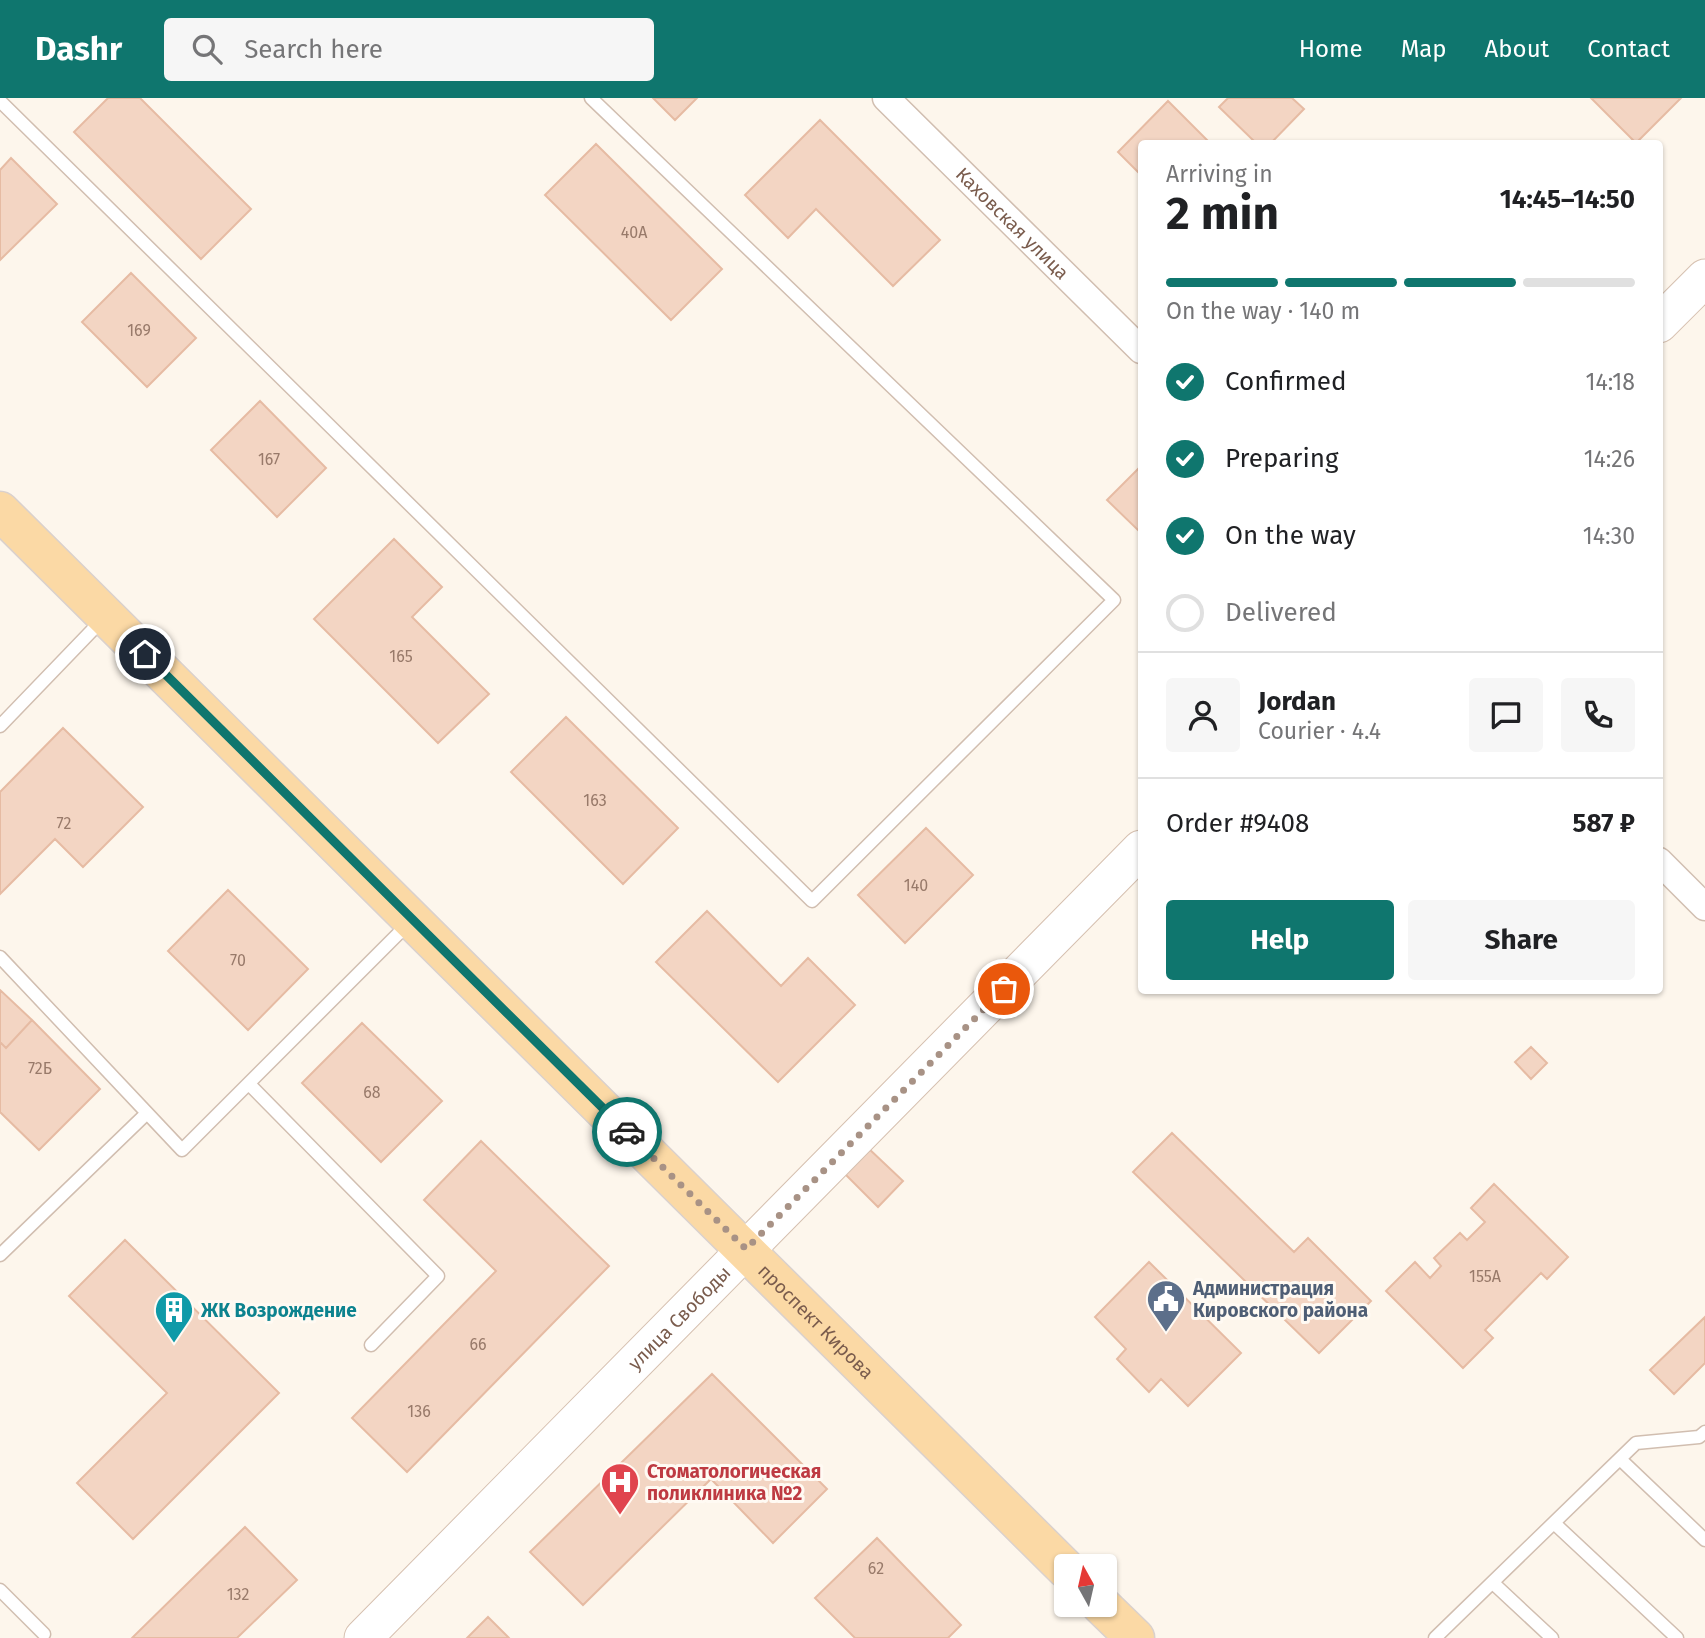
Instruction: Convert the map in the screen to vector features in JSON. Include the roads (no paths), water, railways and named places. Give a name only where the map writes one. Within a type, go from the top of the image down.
[{"type":"main road","name":"проспект Кирова","points":[[0,511],[1054,1557]]},
{"type":"main road","points":[[1113,1617],[1135,1638]]},
{"type":"street","name":"Каховская улица","points":[[886,98],[1138,347]]},
{"type":"street","points":[[1663,320],[1705,278]]},
{"type":"street","name":"улица Свободы","points":[[363,1638],[1138,852]]},
{"type":"street","points":[[1663,865],[1705,907]]},
{"type":"lane","points":[[0,101],[812,901],[1114,600],[591,98]]},
{"type":"lane","points":[[0,726],[106,616]]},
{"type":"lane","points":[[0,957],[182,1150],[413,920]]},
{"type":"lane","points":[[249,1084],[439,1276],[371,1345]]},
{"type":"lane","points":[[0,1255],[146,1114]]},
{"type":"lane","points":[[1440,1636],[1636,1443],[1703,1437]]},
{"type":"lane","points":[[1620,1459],[1705,1540]]},
{"type":"lane","points":[[1554,1523],[1677,1638]]},
{"type":"lane","points":[[1493,1583],[1552,1638]]},
{"type":"lane","points":[[0,1590],[44,1634]]},
{"type":"place","name":"Администрация Кировского района","points":[[1166,1333]]},
{"type":"place","name":"ЖК Возрождение","points":[[174,1344]]},
{"type":"place","name":"Стоматологическая поликлиника №2","points":[[620,1516]]}]
